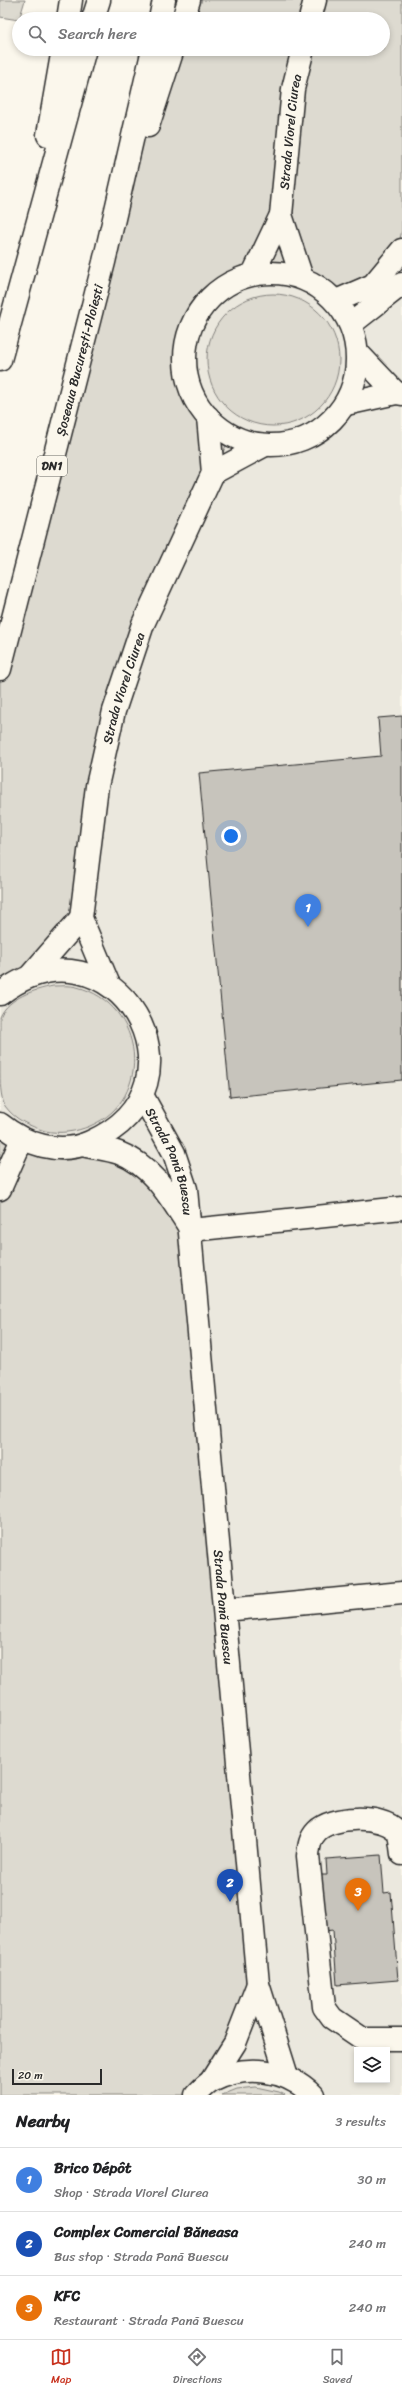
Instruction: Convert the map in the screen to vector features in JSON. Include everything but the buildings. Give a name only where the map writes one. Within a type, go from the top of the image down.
[{"type":"main road","points":[[69,12],[71,0]]},
{"type":"main road","points":[[95,12],[99,0]]},
{"type":"main road","points":[[161,12],[164,0]]},
{"type":"main road","points":[[185,12],[189,0]]},
{"type":"main road","points":[[312,12],[315,0]]},
{"type":"main road","points":[[29,248],[62,56]]},
{"type":"main road","points":[[0,360],[29,248],[83,56]]},
{"type":"main road","name":"Șoseaua București-Ploiești","points":[[0,669],[104,262],[151,56]]},
{"type":"main road","points":[[104,262],[171,56]]},
{"type":"main road","name":"Strada Viorel Ciurea","points":[[253,274],[281,215],[293,89],[301,56]]},
{"type":"main road","name":"Strada Viorel Ciurea","points":[[281,215],[302,278]]},
{"type":"main road","points":[[336,301],[373,285],[402,250]]},
{"type":"main road","points":[[281,273],[302,278],[314,284],[336,301],[351,324],[358,353],[356,380],[346,404],[331,422],[312,436],[289,444],[265,445],[247,442],[230,435],[208,417],[190,389],[185,369],[187,341],[195,318],[205,303],[219,290],[236,280],[253,274],[281,273]]},
{"type":"main road","points":[[351,324],[402,284]]},
{"type":"main road","points":[[358,353],[399,394]]},
{"type":"main road","points":[[346,404],[399,394]]},
{"type":"main road","points":[[208,417],[214,473],[265,445]]},
{"type":"main road","name":"Strada Viorel Ciurea","points":[[81,918],[97,786],[114,711],[143,624],[214,473]]},
{"type":"main road","points":[[30,976],[81,918],[110,985]]},
{"type":"main road","points":[[0,994],[13,984],[30,976],[57,970],[84,973],[110,985],[132,1006],[142,1022],[149,1046],[149,1071],[142,1095],[128,1118],[108,1135],[83,1145],[51,1148],[22,1140],[0,1124]]},
{"type":"main road","name":"Strada Pană Buescu","points":[[142,1095],[182,1171],[191,1230],[258,1984],[287,2076]]},
{"type":"main road","points":[[0,1189],[22,1140]]},
{"type":"main road","name":"Strada Pană Buescu","points":[[83,1145],[118,1153],[135,1161],[150,1172],[161,1184],[191,1230]]},
{"type":"main road","points":[[191,1230],[402,1208]]},
{"type":"main road","points":[[225,1610],[402,1593]]},
{"type":"main road","points":[[402,1854],[397,1831],[387,1822],[375,1819],[329,1822],[317,1831],[310,1842],[308,1856],[324,2007],[332,2018],[363,2039],[402,2039]]},
{"type":"main road","name":"Strada Pană Buescu","points":[[203,2088],[235,2043],[258,1984]]},
{"type":"main road","points":[[203,2088],[237,2072],[261,2070],[287,2076],[306,2088],[313,2095]]},
{"type":"shaded area","points":[[0,0],[25,0],[21,12],[12,12],[12,19],[0,17]]},
{"type":"shaded area","points":[[189,0],[402,0],[402,230],[398,247],[351,324],[329,298],[314,284],[291,275],[276,273],[257,274],[239,279],[223,288],[208,300],[197,315],[189,332],[185,351],[188,380],[191,390],[207,415],[231,435],[199,504],[114,711],[81,918],[0,994],[0,669],[104,262],[171,56],[390,56],[390,12],[185,12]]},
{"type":"shaded area","points":[[402,0],[402,2095],[0,2095],[0,669],[104,262],[374,56],[390,56],[390,12]]},
{"type":"shaded area","points":[[279,294],[298,299],[310,305],[320,313],[328,323],[334,335],[338,347],[338,373],[334,385],[328,397],[320,407],[310,415],[298,421],[286,425],[267,426],[248,421],[236,415],[226,407],[218,397],[212,385],[208,373],[207,354],[212,335],[218,323],[226,313],[236,305],[248,299],[260,295]]},
{"type":"shaded area","points":[[53,986],[77,987],[100,997],[117,1012],[128,1031],[133,1053],[132,1075],[125,1095],[111,1113],[90,1126],[68,1132],[45,1131],[28,1125],[9,1111],[2,1098],[0,1074],[0,1017],[9,1004],[16,999],[30,992]]},
{"type":"shaded area","points":[[0,1124],[10,1132],[118,1153],[191,1230],[258,1984],[196,2095],[0,2095]]},
{"type":"shaded area","points":[[256,2087],[279,2092],[285,2095],[222,2095],[237,2089]]},
{"type":"place","name":"Brico Dépôt","points":[[308,927]]},
{"type":"place","name":"Complex Comercial Băneasa","points":[[230,1902]]},
{"type":"place","name":"KFC","points":[[358,1911]]}]
